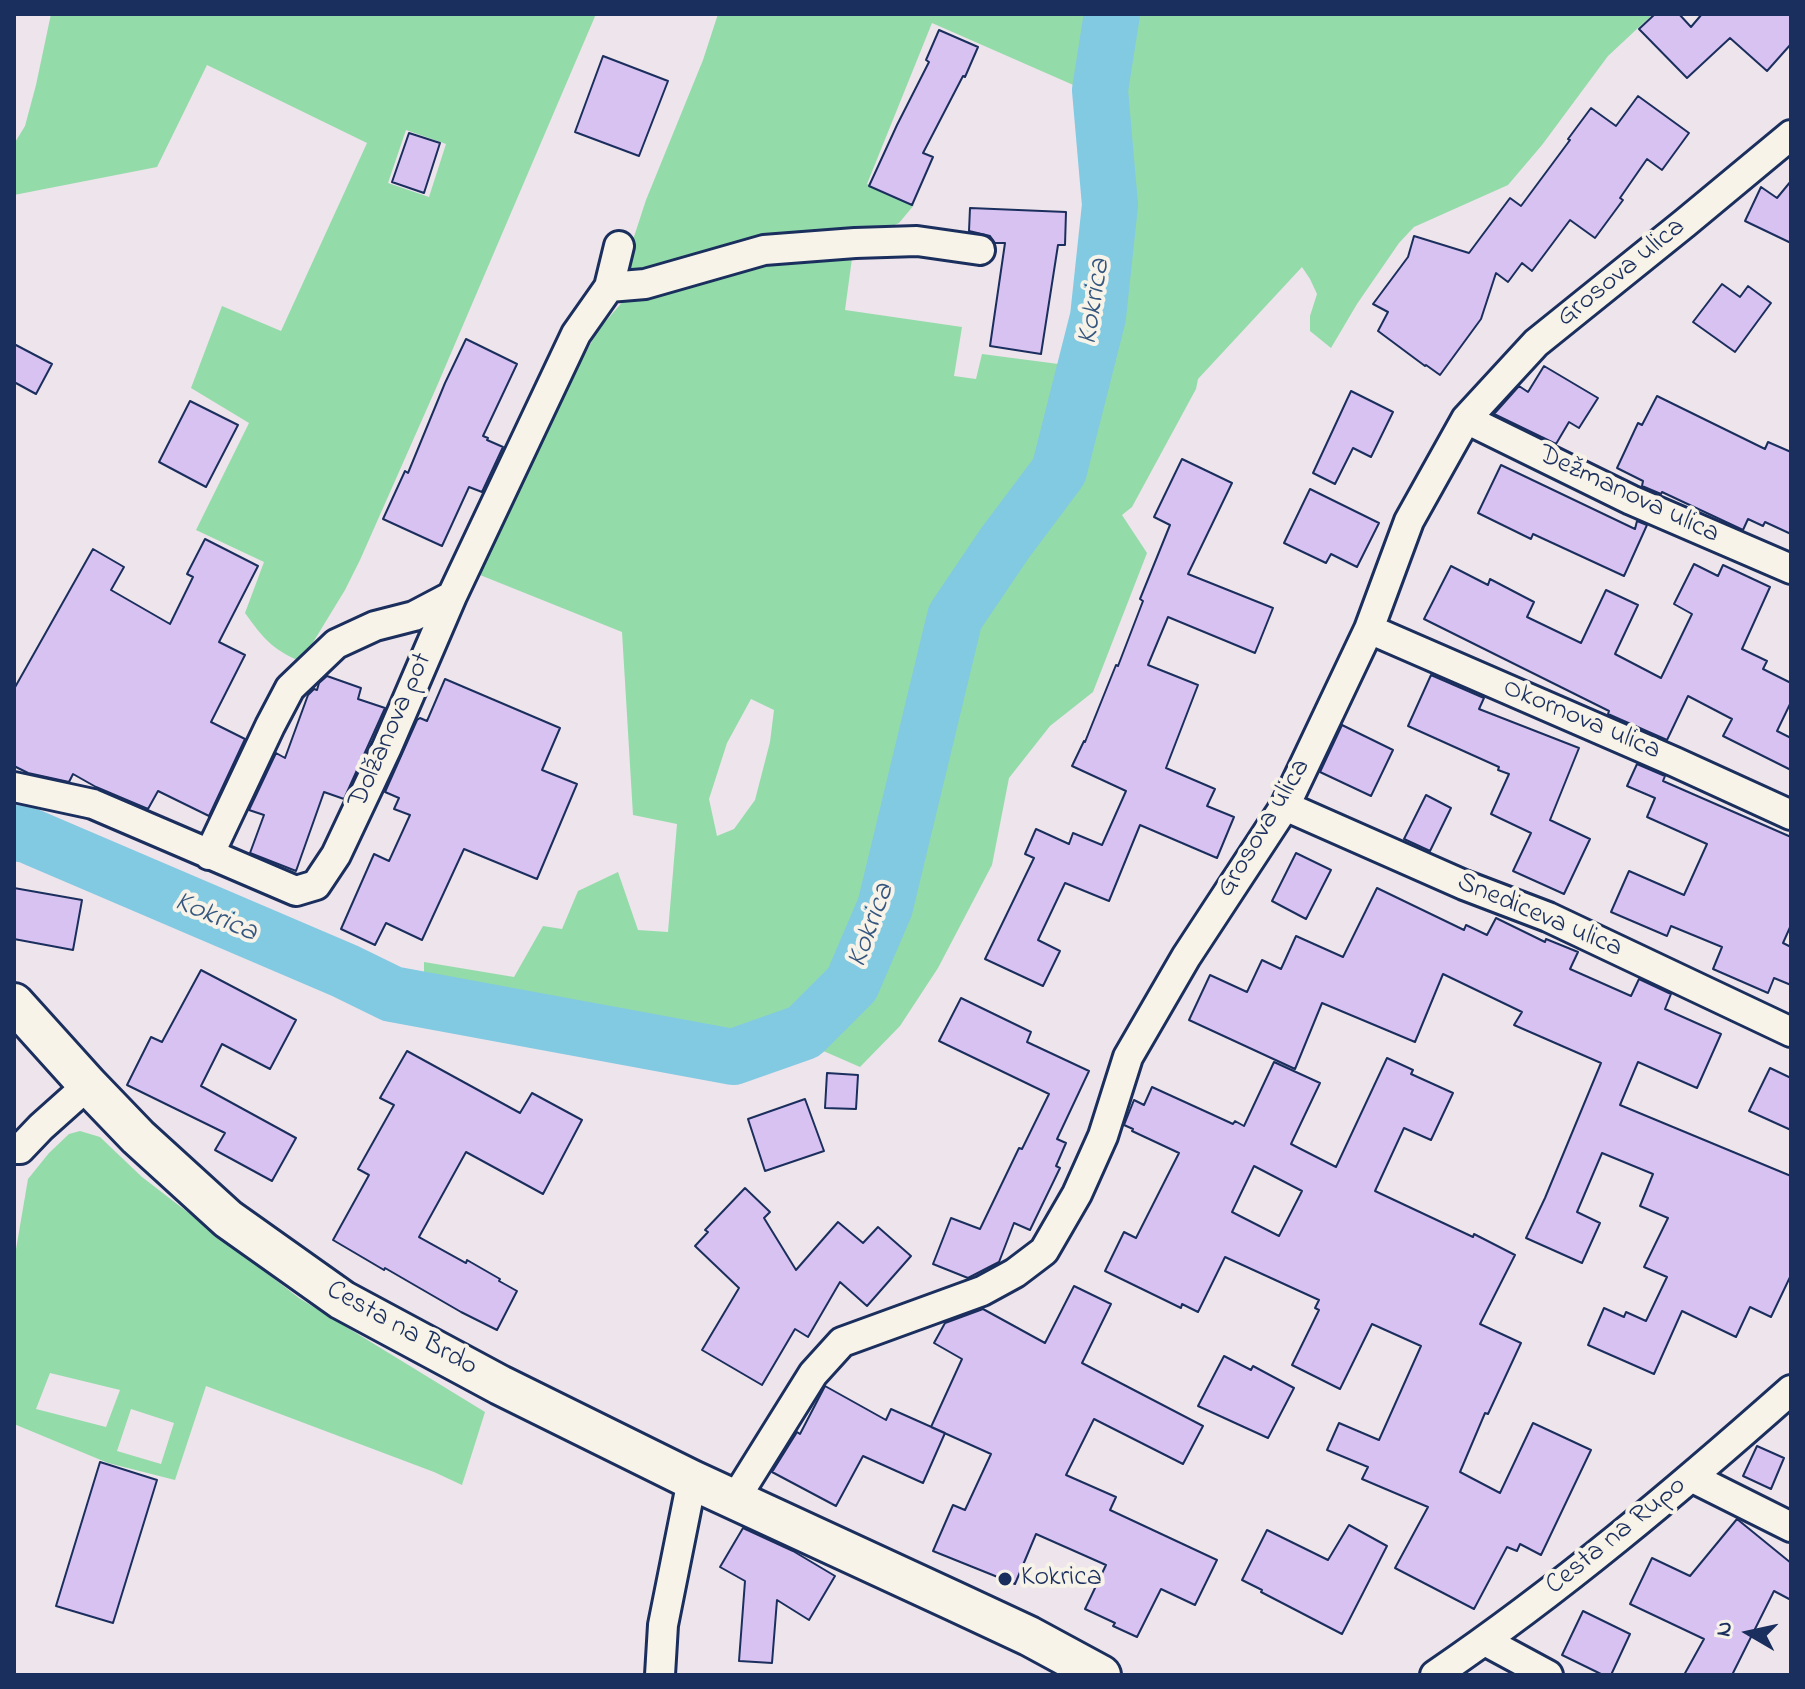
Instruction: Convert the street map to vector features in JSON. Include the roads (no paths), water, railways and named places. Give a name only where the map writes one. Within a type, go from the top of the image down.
[{"type":"street","name":"Grosova ulica","points":[[735,1499],[813,1374],[842,1342],[982,1291],[1015,1273],[1044,1251],[1077,1194],[1103,1136],[1128,1057],[1186,957],[1285,806],[1369,629],[1409,521],[1466,419],[1536,343],[1789,139]]},
{"type":"street","points":[[609,287],[645,284],[764,250],[917,241],[980,250]]},
{"type":"street","name":"Dolžanova pot","points":[[14,787],[93,804],[296,891],[316,885],[336,855],[387,747],[452,596],[576,334],[609,287],[619,246]]},
{"type":"street","name":"Dežmanova ulica","points":[[1466,419],[1631,500],[1791,569]]},
{"type":"street","points":[[209,855],[290,688],[336,644],[375,626],[414,616],[452,596]]},
{"type":"street","name":"Okornova ulica","points":[[1369,629],[1791,815]]},
{"type":"street","name":"Snediceva ulica","points":[[1285,806],[1464,885],[1548,917],[1791,1032]]},
{"type":"street","name":"Cesta na Brdo","points":[[14,1003],[138,1137],[228,1219],[342,1300],[500,1385],[692,1480],[1017,1630],[1101,1675]]},
{"type":"street","points":[[14,1149],[20,1149],[88,1085]]},
{"type":"street","name":"Cesta na Rupo","points":[[1435,1675],[1485,1641],[1622,1535],[1791,1390]]},
{"type":"street","points":[[1691,1477],[1791,1527]]},
{"type":"street","points":[[660,1675],[663,1625],[692,1480]]},
{"type":"street","points":[[1485,1641],[1548,1675]]},
{"type":"waterway","name":"Kokrica","points":[[14,833],[27,835],[392,994],[733,1057],[804,1032],[852,984],[885,907],[955,617],[1059,471],[1098,317],[1110,205],[1100,90],[1112,14]]},
{"type":"place","name":"Kokrica","points":[[1005,1579]]}]
